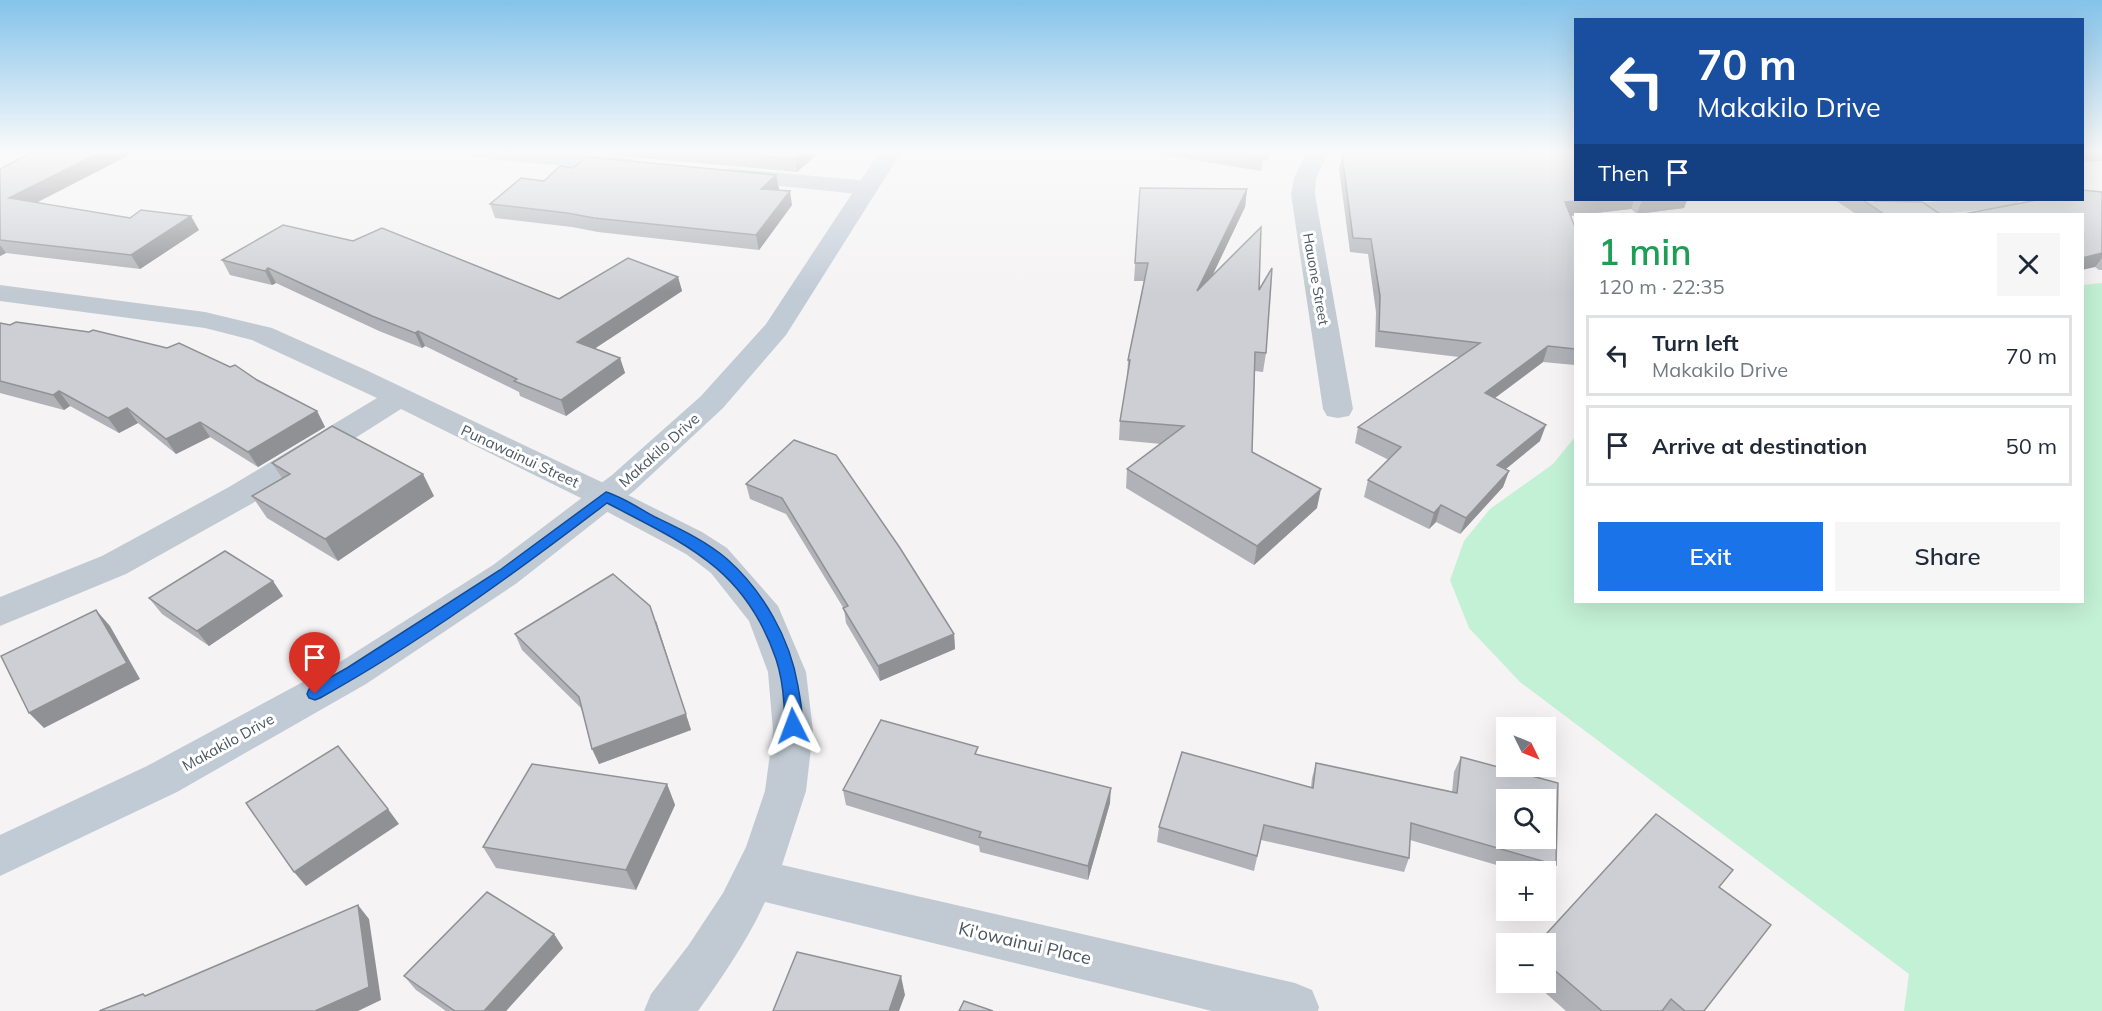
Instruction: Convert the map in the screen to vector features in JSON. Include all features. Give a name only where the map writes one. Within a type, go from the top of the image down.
[{"type":"street","name":"Makakilo Drive","points":[[0,856],[162,779],[353,673],[505,574],[606,497],[712,402],[776,329],[860,198]]},
{"type":"street","name":"Hauone Street","points":[[1304,198],[1338,409]]},
{"type":"street","points":[[1890,213],[1999,201]]},
{"type":"street","name":"Punawainui Street","points":[[0,293],[205,320],[235,326],[286,344],[606,497],[694,543],[721,562],[762,610],[777,639],[788,671],[793,707],[793,746],[787,787],[775,832],[756,879],[702,969],[668,1011]]},
{"type":"street","points":[[0,612],[124,559],[241,495],[398,398]]},
{"type":"street","name":"Ki'owainui Place","points":[[756,879],[1294,1007]]},
{"type":"green space","points":[[2102,283],[2102,1011],[1904,1011],[1909,974],[1520,682],[1469,628],[1450,580],[1464,541],[1490,509],[1553,464],[1574,438],[1574,603],[2084,603],[2084,285]]},
{"type":"building","points":[[0,198],[130,218],[141,210],[191,216],[131,255],[0,240]]},
{"type":"building","points":[[497,198],[784,198],[756,235],[594,218],[490,204]]},
{"type":"building","points":[[1139,198],[1242,198],[1197,291],[1261,227],[1259,290],[1272,268],[1266,353],[1255,352],[1252,452],[1321,489],[1257,546],[1127,469],[1184,426],[1120,421],[1130,360],[1128,360],[1148,263],[1135,263]]},
{"type":"building","points":[[1348,198],[1574,198],[1574,201],[1577,201],[1565,202],[1574,224],[1574,349],[1548,346],[1485,393],[1546,425],[1497,465],[1509,471],[1466,518],[1441,505],[1434,513],[1368,480],[1401,447],[1358,427],[1480,343],[1379,331],[1380,296],[1371,239],[1353,238]]},
{"type":"building","points":[[2084,198],[2102,198],[2102,253],[2084,258],[2084,213],[1969,213],[2032,201],[2084,201]]},
{"type":"building","points":[[1864,201],[1922,202],[1938,213],[1882,213]]},
{"type":"building","points":[[283,225],[353,241],[382,228],[559,299],[628,258],[678,277],[577,342],[620,358],[561,400],[514,381],[517,379],[418,331],[415,333],[372,316],[268,268],[265,271],[222,260]]},
{"type":"building","points":[[16,322],[89,332],[93,330],[167,348],[179,343],[230,367],[235,365],[257,380],[317,411],[248,452],[200,422],[166,439],[127,408],[108,418],[59,391],[53,395],[0,381],[0,323],[10,325]]},
{"type":"building","points":[[332,426],[423,474],[325,539],[252,496],[290,474],[272,463]]},
{"type":"building","points":[[794,440],[836,455],[900,548],[954,634],[878,666],[843,608],[848,606],[782,498],[746,484]]},
{"type":"building","points":[[225,551],[273,581],[197,631],[149,598]]},
{"type":"building","points":[[613,574],[650,606],[686,714],[592,749],[579,697],[515,634]]},
{"type":"building","points":[[96,610],[127,663],[29,713],[1,656]]},
{"type":"building","points":[[881,720],[978,747],[975,754],[1111,788],[1088,866],[979,837],[981,832],[843,790]]},
{"type":"building","points":[[338,746],[388,809],[294,872],[246,803]]},
{"type":"building","points":[[1182,752],[1313,788],[1316,763],[1457,793],[1461,757],[1496,766],[1496,777],[1536,777],[1558,783],[1556,865],[1556,861],[1542,861],[1501,849],[1556,849],[1556,789],[1496,789],[1496,848],[1411,823],[1409,858],[1264,825],[1257,856],[1159,827]]},
{"type":"building","points":[[532,764],[667,784],[626,870],[483,847]]},
{"type":"building","points":[[1656,814],[1733,870],[1719,887],[1771,925],[1704,1011],[1685,1011],[1671,999],[1662,1011],[1602,1011],[1556,971],[1556,933],[1547,933]]},
{"type":"building","points":[[487,892],[554,934],[484,1011],[455,1011],[404,976]]},
{"type":"building","points":[[358,905],[369,987],[315,1011],[99,1011],[143,994],[145,996]]},
{"type":"building","points":[[797,952],[901,976],[889,1011],[773,1011]]},
{"type":"building","points":[[964,1001],[993,1011],[959,1011]]},
{"type":"route","points":[[315,694],[353,673],[505,574],[606,497],[694,543],[721,562],[743,584],[762,610],[777,639],[788,671],[793,726]]}]
